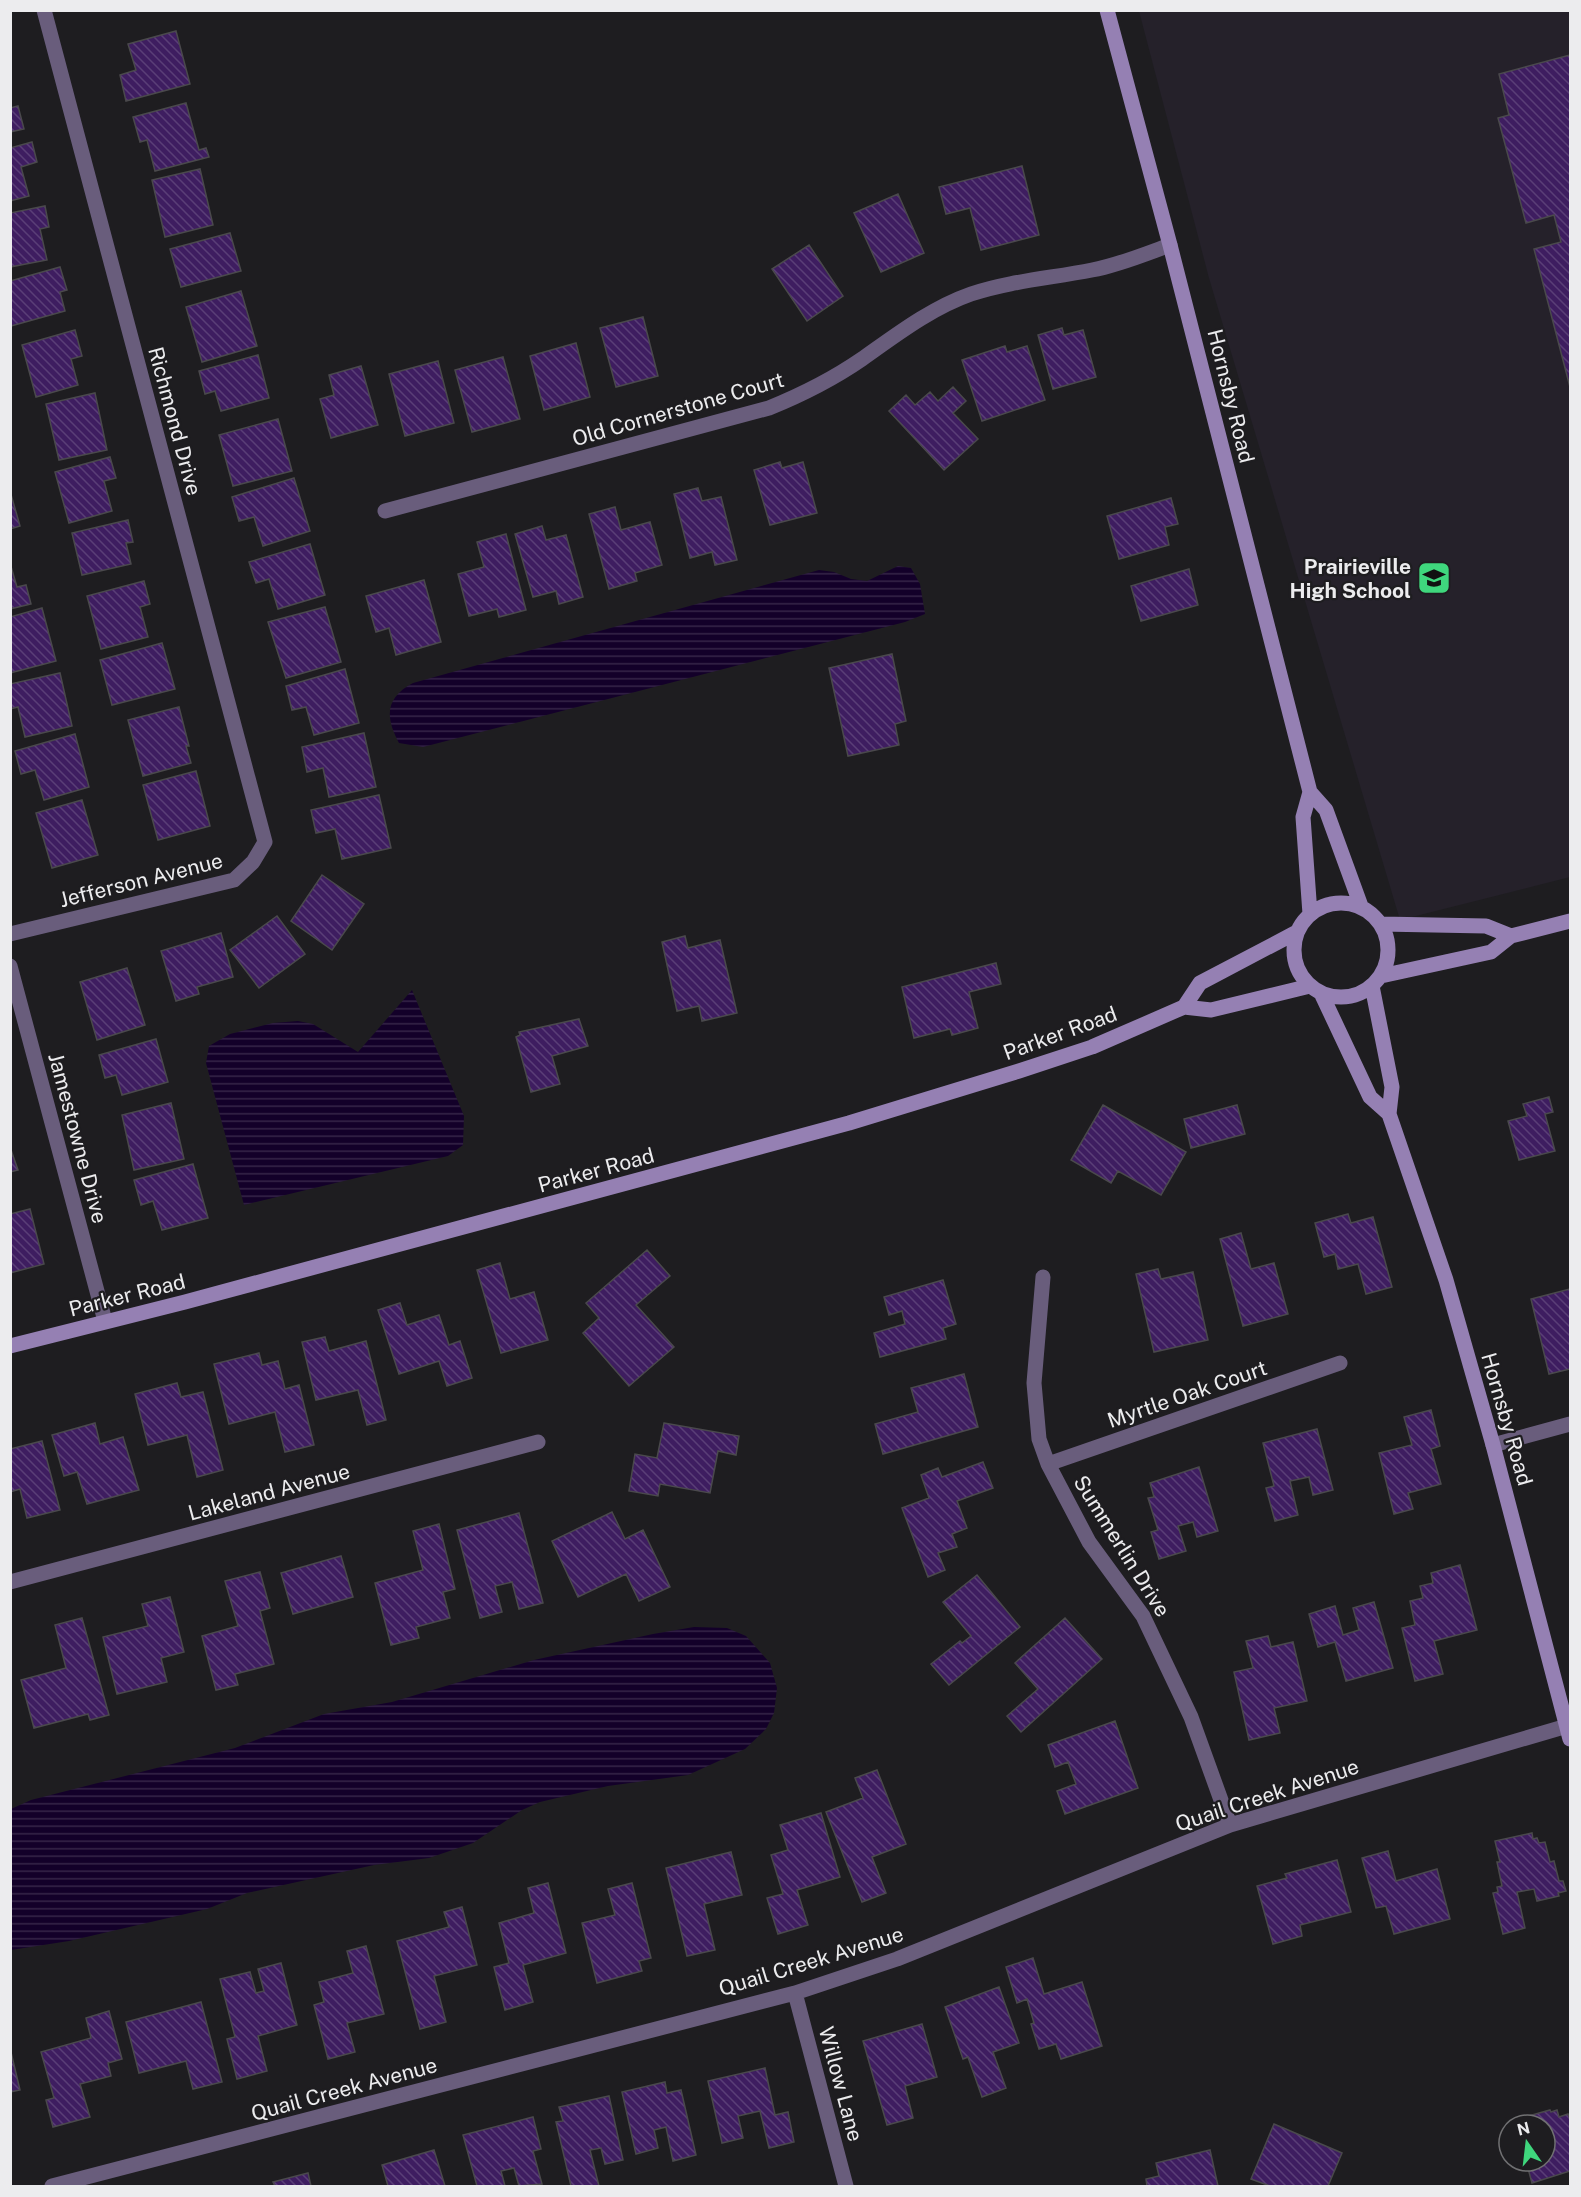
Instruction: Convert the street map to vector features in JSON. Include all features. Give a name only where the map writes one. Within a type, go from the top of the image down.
[{"type":"street","name":"Richmond Drive","points":[[44,10],[265,842]]},
{"type":"street","name":"Hornsby Road","points":[[1107,10],[1170,244],[1310,792],[1326,810],[1361,906]]},
{"type":"street","name":"Old Cornerstone Court","points":[[385,511],[769,408],[796,397],[860,361],[897,333],[970,294],[999,286],[1095,270],[1170,244]]},
{"type":"street","name":"Hornsby Road","points":[[1310,792],[1303,817],[1310,914]]},
{"type":"street","name":"Jefferson Avenue","points":[[10,934],[234,880],[253,862],[265,842]]},
{"type":"street","points":[[1348,902],[1361,906],[1381,924],[1387,936],[1389,950],[1387,963],[1377,980],[1361,993],[1348,997],[1334,997],[1315,989],[1301,976],[1295,963],[1293,941],[1310,914],[1321,907],[1348,902]]},
{"type":"street","points":[[1377,980],[1491,952],[1511,936],[1570,921]]},
{"type":"street","points":[[1381,924],[1486,926],[1511,936]]},
{"type":"street","points":[[1184,1007],[1200,983],[1297,932]]},
{"type":"street","name":"Jamestowne Drive","points":[[10,966],[105,1321]]},
{"type":"street","name":"Hornsby Road","points":[[1377,980],[1392,1088],[1389,1114],[1446,1280],[1493,1445],[1569,1732]]},
{"type":"street","name":"Hornsby Road","points":[[1315,989],[1370,1096],[1389,1114]]},
{"type":"street","name":"Parker Road","points":[[10,1346],[196,1299],[849,1123],[1092,1047],[1184,1007],[1211,1010],[1315,989]]},
{"type":"street","name":"Summerlin Drive","points":[[1043,1277],[1034,1383],[1039,1439],[1048,1464],[1089,1542],[1143,1616],[1191,1718],[1230,1826]]},
{"type":"street","name":"Myrtle Oak Court","points":[[1048,1464],[1340,1363]]},
{"type":"street","points":[[1493,1445],[1570,1424]]},
{"type":"street","name":"Lakeland Avenue","points":[[10,1582],[538,1443]]},
{"type":"street","name":"Quail Creek Avenue","points":[[52,2187],[795,1993],[897,1959],[1230,1826],[1569,1732]]},
{"type":"street","name":"Willow Lane","points":[[795,1993],[846,2187]]},
{"type":"shaded area","name":"Prairieville High School","points":[[1139,11],[1570,11],[1570,877],[1400,920],[1209,278]]},
{"type":"shaded area","points":[[898,566],[911,568],[920,584],[925,614],[905,622],[423,747],[399,743],[391,725],[390,709],[393,702],[397,695],[413,683],[819,570],[867,581]]},
{"type":"shaded area","points":[[412,990],[464,1116],[463,1145],[448,1156],[244,1205],[206,1063],[209,1046],[230,1034],[273,1023],[298,1021],[313,1024],[358,1052]]},
{"type":"shaded area","points":[[694,1627],[727,1628],[746,1636],[770,1663],[777,1688],[774,1713],[766,1729],[745,1749],[688,1775],[608,1786],[540,1802],[522,1810],[473,1843],[429,1858],[374,1865],[247,1893],[207,1909],[69,1941],[11,1950],[11,1809],[31,1800],[235,1748],[324,1714],[392,1702],[534,1660]]},
{"type":"building","points":[[176,31],[190,84],[126,101],[120,75],[136,70],[128,44]]},
{"type":"building","points":[[1570,55],[1570,387],[1534,249],[1561,242],[1554,215],[1526,223],[1498,118],[1509,115],[1499,74]]},
{"type":"building","points":[[186,103],[199,150],[206,148],[209,157],[155,171],[147,140],[140,142],[133,117]]},
{"type":"building","points":[[18,106],[24,129],[10,132],[10,108]]},
{"type":"building","points":[[32,142],[37,162],[21,167],[29,196],[10,201],[10,148]]},
{"type":"building","points":[[1022,166],[1039,235],[981,250],[970,208],[946,214],[939,187]]},
{"type":"building","points":[[200,169],[213,225],[165,237],[152,180]]},
{"type":"building","points":[[898,194],[924,253],[881,272],[854,213]]},
{"type":"building","points":[[45,206],[49,227],[40,229],[47,260],[10,267],[10,213]]},
{"type":"building","points":[[230,233],[241,271],[181,287],[170,249]]},
{"type":"building","points":[[809,245],[843,296],[807,321],[772,269]]},
{"type":"building","points":[[60,267],[67,290],[60,292],[65,311],[11,326],[10,281]]},
{"type":"building","points":[[241,291],[257,346],[202,362],[186,307]]},
{"type":"building","points":[[643,317],[658,376],[616,387],[600,328]]},
{"type":"building","points":[[1062,328],[1064,335],[1083,330],[1096,377],[1053,389],[1038,335]]},
{"type":"building","points":[[75,330],[82,356],[71,359],[78,385],[36,397],[22,345]]},
{"type":"building","points":[[576,343],[590,397],[544,410],[530,356]]},
{"type":"building","points":[[1005,346],[1007,352],[1027,346],[1045,400],[982,421],[962,360]]},
{"type":"building","points":[[258,355],[269,398],[221,411],[215,391],[205,394],[199,371]]},
{"type":"building","points":[[503,357],[520,419],[472,432],[455,370]]},
{"type":"building","points":[[438,361],[454,423],[405,436],[389,374]]},
{"type":"building","points":[[361,366],[378,425],[331,438],[320,399],[334,395],[329,375]]},
{"type":"building","points":[[953,387],[966,401],[953,413],[978,439],[944,470],[889,411],[906,395],[915,405],[930,392],[938,401]]},
{"type":"building","points":[[95,393],[107,450],[59,460],[46,404]]},
{"type":"building","points":[[278,419],[292,471],[233,486],[219,435]]},
{"type":"building","points":[[110,457],[116,478],[104,481],[112,511],[69,523],[55,472]]},
{"type":"building","points":[[780,462],[782,468],[803,462],[817,513],[770,525],[754,470]]},
{"type":"building","points":[[294,478],[310,531],[263,546],[254,517],[239,521],[232,497]]},
{"type":"building","points":[[698,488],[702,501],[721,497],[737,560],[715,565],[712,552],[690,558],[674,494]]},
{"type":"building","points":[[10,491],[20,526],[10,529]]},
{"type":"building","points":[[1171,498],[1178,524],[1165,527],[1169,545],[1119,559],[1107,516]]},
{"type":"building","points":[[615,507],[621,530],[650,522],[662,565],[635,573],[637,581],[609,589],[589,514]]},
{"type":"building","points":[[128,520],[133,542],[126,543],[131,564],[82,575],[72,533]]},
{"type":"building","points":[[542,526],[546,540],[566,535],[583,597],[559,604],[556,591],[533,597],[515,534]]},
{"type":"building","points":[[506,534],[526,610],[499,617],[497,609],[469,616],[458,574],[484,567],[477,542]]},
{"type":"building","points":[[310,544],[325,595],[278,609],[269,579],[256,583],[249,562]]},
{"type":"building","points":[[10,563],[17,587],[26,585],[31,604],[10,609]]},
{"type":"building","points":[[1189,569],[1198,605],[1141,621],[1131,586]]},
{"type":"building","points":[[424,580],[441,642],[396,655],[389,628],[376,632],[366,596]]},
{"type":"building","points":[[144,581],[150,604],[140,607],[148,637],[101,649],[87,596]]},
{"type":"building","points":[[325,607],[341,662],[286,678],[268,622]]},
{"type":"building","points":[[42,608],[56,661],[10,673],[10,617]]},
{"type":"building","points":[[162,643],[175,689],[112,705],[100,660]]},
{"type":"building","points":[[892,654],[906,721],[895,724],[899,745],[848,756],[829,668]]},
{"type":"building","points":[[345,669],[359,723],[314,735],[306,707],[292,710],[286,686]]},
{"type":"building","points":[[60,673],[72,726],[25,737],[18,707],[10,709],[10,684]]},
{"type":"building","points":[[179,707],[191,763],[143,776],[128,720]]},
{"type":"building","points":[[364,733],[376,787],[329,797],[323,768],[307,772],[302,747]]},
{"type":"building","points":[[75,734],[89,787],[44,800],[35,770],[21,774],[15,751]]},
{"type":"building","points":[[196,771],[210,826],[158,840],[143,785]]},
{"type":"building","points":[[379,795],[391,848],[342,859],[335,829],[316,833],[311,810]]},
{"type":"building","points":[[82,800],[98,855],[52,868],[36,813]]},
{"type":"building","points":[[322,875],[364,904],[332,950],[291,921]]},
{"type":"building","points":[[277,916],[305,954],[259,988],[230,950]]},
{"type":"building","points":[[221,933],[233,977],[197,987],[199,994],[176,1001],[161,951]]},
{"type":"building","points":[[685,936],[688,948],[720,940],[737,1013],[702,1021],[699,1006],[677,1011],[662,942]]},
{"type":"building","points":[[996,963],[1001,984],[969,992],[978,1028],[952,1035],[950,1029],[914,1038],[902,987]]},
{"type":"building","points":[[127,968],[145,1025],[97,1040],[80,982]]},
{"type":"building","points":[[579,1019],[588,1046],[552,1056],[560,1084],[531,1092],[516,1037],[520,1035],[519,1032]]},
{"type":"building","points":[[156,1039],[168,1082],[122,1095],[116,1075],[105,1078],[99,1055]]},
{"type":"building","points":[[1549,1097],[1553,1112],[1545,1114],[1555,1151],[1519,1160],[1508,1121],[1527,1116],[1523,1104]]},
{"type":"building","points":[[171,1103],[184,1159],[134,1170],[122,1115]]},
{"type":"building","points":[[1103,1105],[1186,1152],[1161,1195],[1118,1171],[1111,1183],[1071,1160]]},
{"type":"building","points":[[1237,1105],[1245,1134],[1191,1148],[1184,1119]]},
{"type":"building","points":[[10,1147],[18,1170],[10,1172]]},
{"type":"building","points":[[193,1164],[208,1218],[162,1230],[153,1201],[141,1205],[134,1180]]},
{"type":"building","points":[[30,1209],[44,1264],[10,1273],[10,1214]]},
{"type":"building","points":[[1348,1214],[1351,1223],[1373,1217],[1392,1287],[1366,1294],[1358,1264],[1338,1269],[1335,1254],[1324,1257],[1315,1223]]},
{"type":"building","points":[[1241,1233],[1251,1269],[1274,1263],[1288,1314],[1243,1326],[1220,1239]]},
{"type":"building","points":[[647,1250],[670,1276],[636,1305],[674,1347],[629,1386],[583,1333],[599,1318],[586,1303]]},
{"type":"building","points":[[500,1263],[510,1299],[534,1292],[548,1340],[501,1353],[477,1270]]},
{"type":"building","points":[[1158,1269],[1161,1279],[1193,1272],[1208,1340],[1154,1352],[1136,1274]]},
{"type":"building","points":[[943,1280],[956,1324],[943,1328],[946,1339],[880,1357],[874,1333],[905,1324],[902,1311],[889,1315],[884,1297]]},
{"type":"building","points":[[1570,1289],[1570,1369],[1549,1374],[1531,1299]]},
{"type":"building","points":[[400,1303],[407,1325],[439,1315],[449,1345],[460,1341],[472,1378],[447,1386],[439,1361],[399,1374],[378,1310]]},
{"type":"building","points":[[325,1337],[329,1351],[366,1341],[386,1420],[367,1425],[358,1390],[316,1400],[302,1342]]},
{"type":"building","points":[[259,1353],[262,1365],[278,1361],[285,1389],[299,1385],[314,1445],[285,1452],[275,1412],[229,1424],[214,1364]]},
{"type":"building","points":[[964,1374],[978,1427],[883,1454],[875,1424],[918,1412],[911,1388]]},
{"type":"building","points":[[177,1383],[181,1397],[203,1392],[223,1470],[197,1477],[187,1435],[148,1445],[135,1394]]},
{"type":"building","points":[[1431,1410],[1440,1446],[1431,1449],[1441,1484],[1408,1493],[1413,1509],[1394,1514],[1379,1453],[1412,1445],[1404,1417]]},
{"type":"building","points":[[95,1423],[100,1444],[123,1437],[139,1490],[87,1504],[77,1472],[64,1476],[52,1435]]},
{"type":"building","points":[[664,1423],[739,1436],[736,1455],[718,1451],[710,1493],[660,1484],[658,1496],[629,1491],[635,1454],[657,1458]]},
{"type":"building","points":[[1317,1429],[1333,1490],[1313,1495],[1309,1477],[1290,1481],[1298,1515],[1275,1521],[1266,1488],[1274,1486],[1263,1443]]},
{"type":"building","points":[[42,1441],[60,1510],[27,1518],[20,1489],[10,1492],[10,1449]]},
{"type":"building","points":[[983,1462],[993,1488],[957,1501],[967,1528],[952,1534],[957,1547],[938,1553],[945,1570],[928,1577],[902,1508],[929,1498],[921,1475],[938,1468],[942,1477]]},
{"type":"building","points":[[1199,1467],[1218,1531],[1197,1537],[1193,1522],[1178,1526],[1186,1551],[1159,1559],[1151,1532],[1158,1530],[1148,1498],[1154,1497],[1150,1483]]},
{"type":"building","points":[[612,1512],[625,1539],[643,1530],[670,1587],[639,1601],[626,1574],[578,1597],[552,1541]]},
{"type":"building","points":[[519,1513],[543,1603],[519,1609],[512,1582],[495,1586],[502,1612],[480,1618],[457,1530]]},
{"type":"building","points":[[439,1524],[455,1589],[443,1592],[450,1618],[416,1627],[419,1638],[391,1645],[375,1583],[423,1570],[413,1531]]},
{"type":"building","points":[[341,1556],[353,1597],[293,1614],[281,1573]]},
{"type":"building","points":[[1460,1565],[1477,1630],[1434,1641],[1443,1674],[1415,1681],[1402,1628],[1415,1625],[1410,1601],[1423,1598],[1420,1586],[1433,1583],[1431,1573]]},
{"type":"building","points":[[260,1572],[270,1608],[260,1611],[274,1664],[235,1674],[238,1685],[216,1690],[202,1636],[238,1626],[225,1581]]},
{"type":"building","points":[[977,1575],[1020,1627],[949,1685],[931,1664],[960,1641],[962,1643],[971,1636],[943,1602]]},
{"type":"building","points":[[170,1597],[184,1652],[161,1658],[167,1682],[117,1694],[103,1637],[148,1626],[142,1604]]},
{"type":"building","points":[[1374,1602],[1393,1668],[1346,1681],[1335,1642],[1318,1647],[1309,1614],[1335,1606],[1343,1635],[1359,1630],[1353,1608]]},
{"type":"building","points":[[82,1618],[109,1715],[90,1720],[88,1714],[34,1728],[21,1680],[66,1668],[55,1625]]},
{"type":"building","points":[[1065,1618],[1102,1659],[1021,1732],[1007,1716],[1038,1689],[1015,1663]]},
{"type":"building","points":[[1268,1636],[1271,1647],[1293,1642],[1307,1701],[1274,1708],[1280,1733],[1249,1740],[1234,1672],[1253,1668],[1246,1641]]},
{"type":"building","points":[[1115,1721],[1138,1788],[1065,1814],[1057,1791],[1076,1784],[1068,1762],[1055,1767],[1048,1745]]},
{"type":"building","points":[[877,1770],[906,1844],[872,1857],[886,1893],[862,1902],[826,1812],[863,1798],[855,1778]]},
{"type":"building","points":[[821,1813],[840,1877],[797,1890],[808,1925],[778,1934],[767,1898],[783,1894],[771,1855],[788,1850],[780,1825]]},
{"type":"building","points":[[1532,1833],[1533,1839],[1537,1838],[1539,1843],[1545,1842],[1550,1862],[1554,1861],[1559,1881],[1563,1881],[1566,1891],[1558,1893],[1559,1896],[1537,1901],[1534,1889],[1517,1892],[1525,1928],[1503,1934],[1493,1893],[1498,1892],[1497,1887],[1502,1886],[1495,1841]]},
{"type":"building","points":[[1388,1851],[1396,1881],[1437,1869],[1450,1919],[1394,1934],[1386,1906],[1376,1908],[1362,1858]]},
{"type":"building","points":[[731,1852],[742,1895],[704,1904],[715,1950],[687,1956],[666,1868]]},
{"type":"building","points":[[1337,1860],[1351,1912],[1300,1925],[1302,1936],[1273,1944],[1257,1886],[1287,1878],[1285,1874]]},
{"type":"building","points":[[548,1883],[566,1953],[523,1965],[533,2002],[505,2010],[494,1967],[509,1963],[499,1923],[534,1913],[528,1888]]},
{"type":"building","points":[[632,1883],[651,1958],[639,1961],[642,1971],[597,1983],[582,1923],[615,1915],[608,1889]]},
{"type":"building","points":[[462,1907],[477,1965],[434,1976],[446,2022],[420,2029],[397,1941],[449,1927],[444,1912]]},
{"type":"building","points":[[366,1946],[384,2014],[347,2023],[355,2052],[328,2059],[314,2005],[324,2002],[319,1982],[353,1973],[347,1951]]},
{"type":"building","points":[[1033,1958],[1044,1994],[1082,1982],[1102,2046],[1061,2059],[1056,2044],[1039,2049],[1031,2024],[1034,2023],[1027,1999],[1017,2003],[1006,1967]]},
{"type":"building","points":[[281,1963],[297,2025],[258,2036],[267,2071],[237,2079],[227,2039],[235,2037],[220,1979],[250,1972],[256,1993],[264,1991],[258,1969]]},
{"type":"building","points":[[999,1987],[1019,2043],[993,2052],[1006,2088],[982,2097],[968,2057],[963,2059],[945,2007]]},
{"type":"building","points":[[201,2002],[222,2082],[193,2089],[186,2061],[139,2073],[126,2022]]},
{"type":"building","points":[[109,2011],[122,2059],[108,2063],[111,2076],[80,2084],[90,2117],[53,2127],[46,2100],[54,2098],[41,2052],[91,2038],[86,2018]]},
{"type":"building","points":[[922,2024],[937,2077],[905,2086],[913,2118],[887,2125],[863,2041]]},
{"type":"building","points":[[10,2048],[20,2090],[10,2092]]},
{"type":"building","points":[[765,2068],[775,2115],[788,2112],[794,2142],[769,2148],[760,2111],[738,2116],[743,2138],[722,2143],[708,2081]]},
{"type":"building","points":[[665,2082],[667,2093],[681,2090],[696,2155],[673,2161],[666,2127],[654,2130],[658,2148],[636,2154],[622,2092]]},
{"type":"building","points":[[609,2096],[623,2160],[605,2164],[601,2148],[590,2150],[599,2186],[571,2186],[556,2122],[563,2121],[559,2107]]},
{"type":"building","points":[[1557,2110],[1559,2117],[1568,2114],[1570,2119],[1570,2171],[1532,2183],[1529,2173],[1557,2173],[1557,2113],[1539,2113]]},
{"type":"building","points":[[533,2117],[541,2149],[533,2151],[542,2184],[519,2186],[514,2168],[501,2171],[505,2186],[477,2186],[463,2135]]},
{"type":"building","points":[[1274,2124],[1342,2153],[1328,2186],[1270,2186],[1251,2179]]},
{"type":"building","points":[[434,2150],[445,2186],[388,2186],[382,2165]]},
{"type":"building","points":[[1210,2150],[1218,2186],[1147,2186],[1146,2179],[1159,2176],[1156,2163]]},
{"type":"building","points":[[308,2173],[311,2186],[275,2186],[273,2182]]},
{"type":"place","name":"Prairieville High School","points":[[1434,578]]}]
